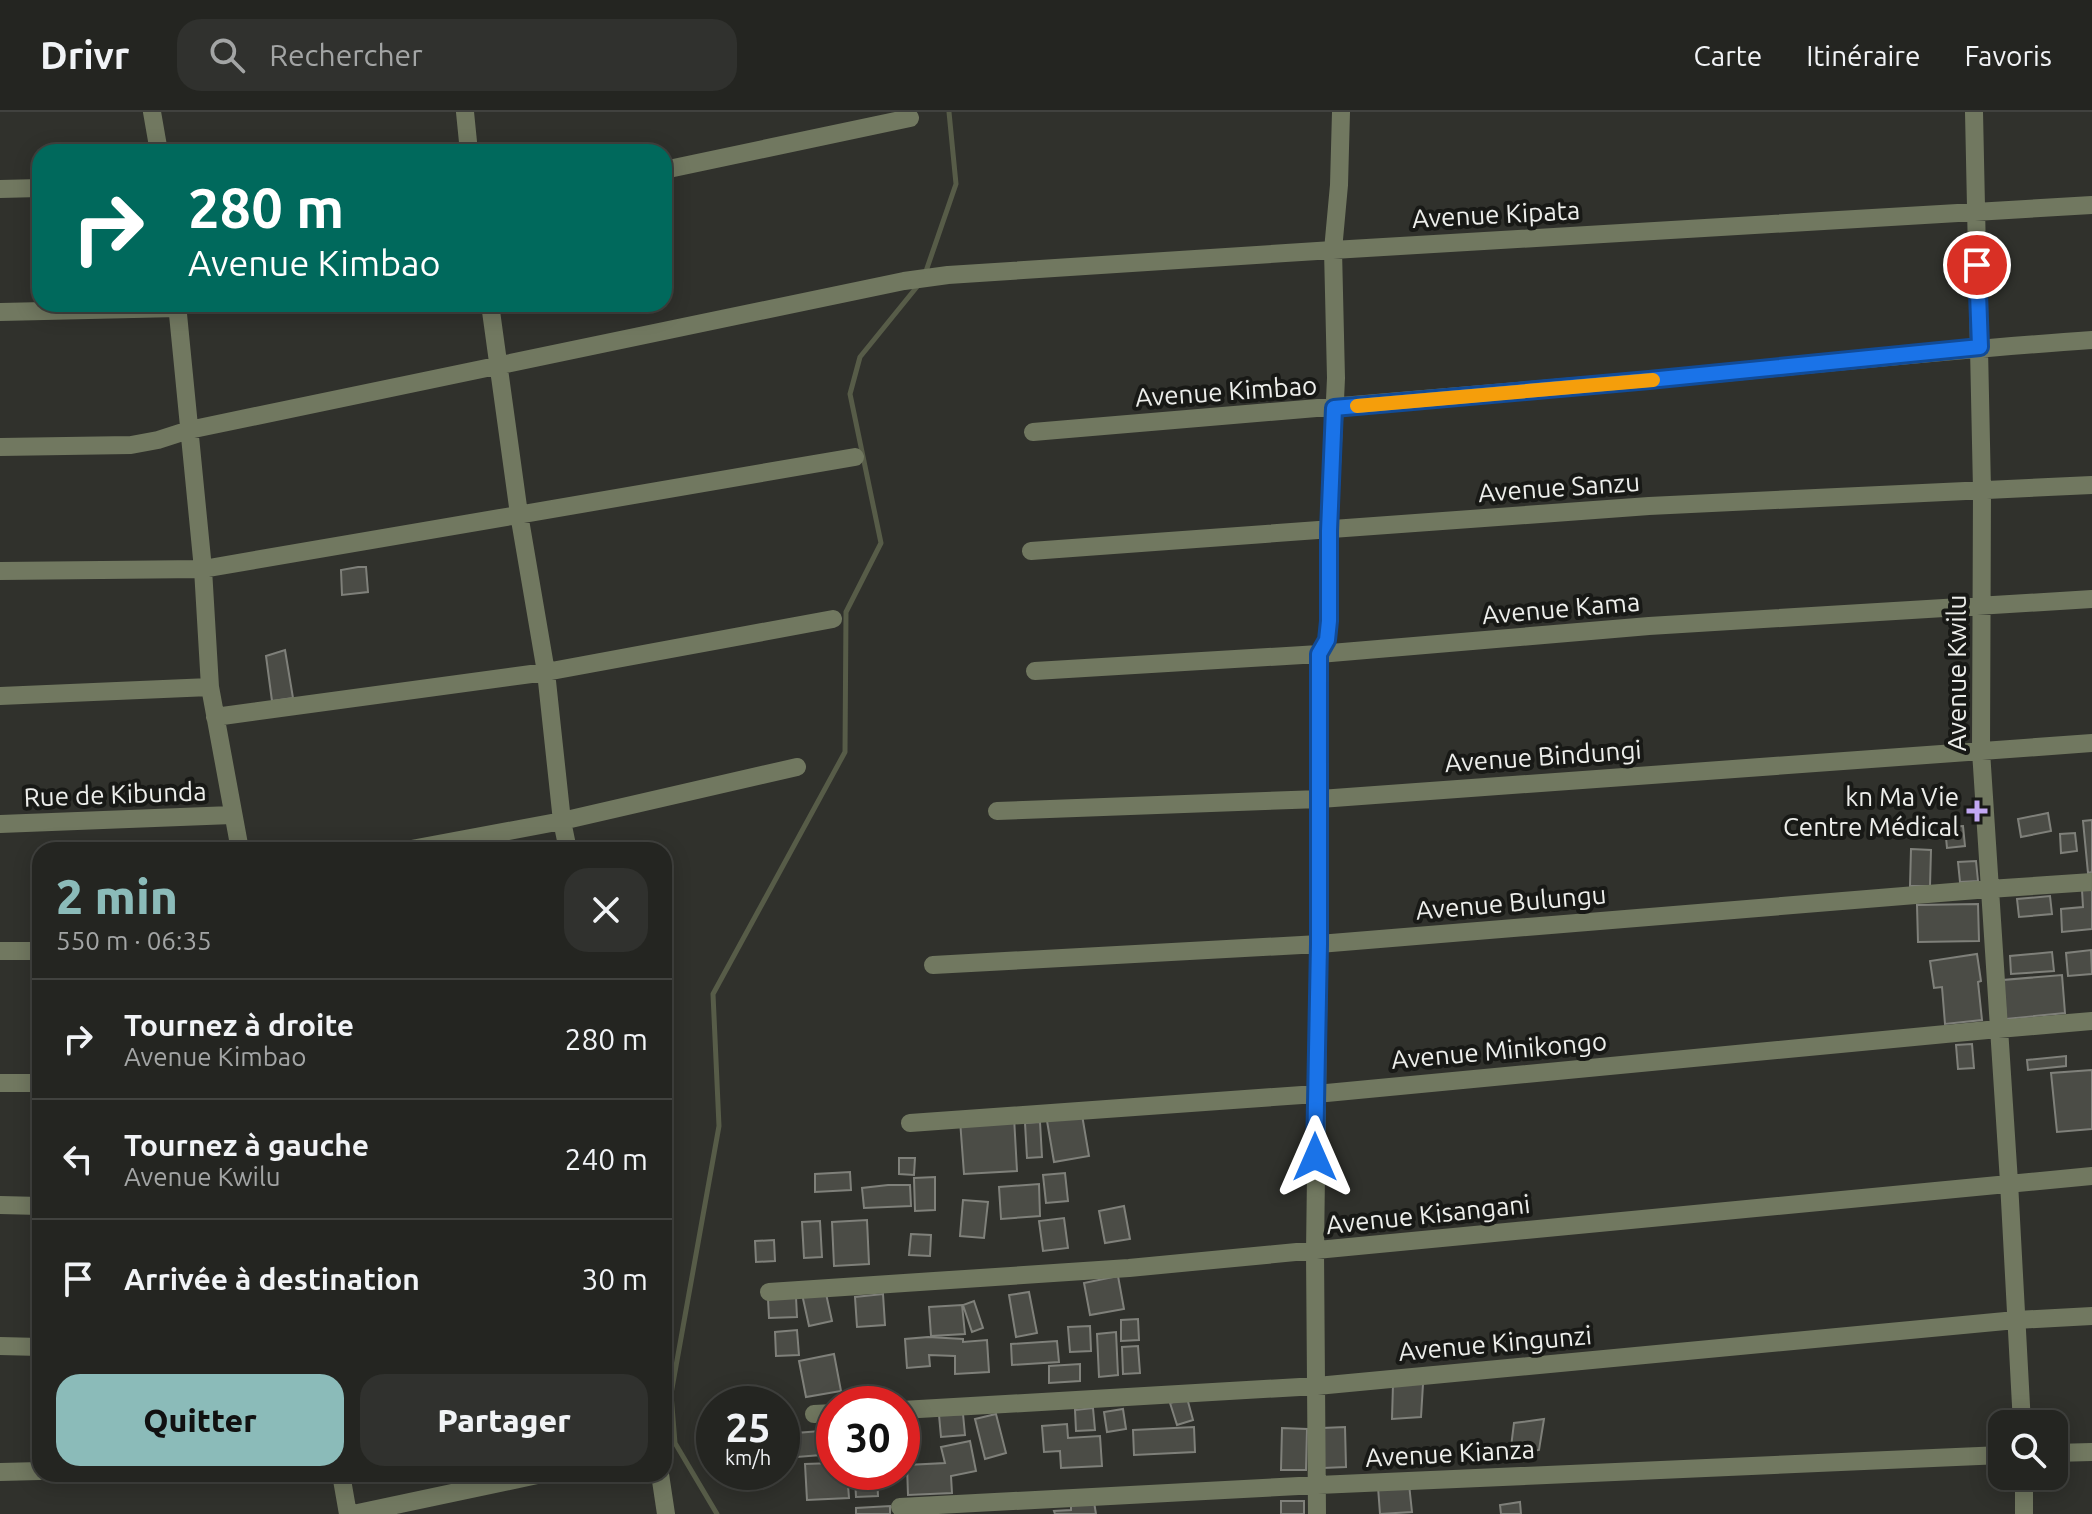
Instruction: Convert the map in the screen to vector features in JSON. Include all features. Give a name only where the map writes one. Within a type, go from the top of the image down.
[{"type":"street","points":[[465,112],[468,144]]},
{"type":"street","points":[[1317,1514],[1315,1252],[1319,654],[1327,640],[1329,621],[1329,531],[1336,378],[1333,250],[1341,112]]},
{"type":"street","name":"Avenue Kwilu","points":[[1974,112],[1982,490],[1981,751],[2021,1410]]},
{"type":"street","points":[[157,113],[159,144]]},
{"type":"street","points":[[672,168],[910,118]]},
{"type":"street","points":[[0,189],[32,188]]},
{"type":"street","name":"Avenue Kipata","points":[[0,447],[131,445],[189,430],[904,281],[948,275],[2092,205]]},
{"type":"street","points":[[0,312],[32,311]]},
{"type":"street","points":[[179,312],[203,569],[210,687],[238,842]]},
{"type":"street","points":[[491,312],[519,514],[546,672],[566,842]]},
{"type":"street","name":"Avenue Kimbao","points":[[1033,432],[1649,380],[1980,347],[2092,340]]},
{"type":"street","points":[[0,571],[203,569],[855,457]]},
{"type":"street","name":"Avenue Sanzu","points":[[1031,551],[1649,506],[2092,485]]},
{"type":"street","name":"Avenue Kama","points":[[1035,671],[1319,654],[1649,626],[2092,599]]},
{"type":"street","points":[[215,717],[546,672],[833,619]]},
{"type":"street","points":[[0,696],[210,687]]},
{"type":"street","name":"Avenue Bindungi","points":[[997,811],[1320,799],[2092,743]]},
{"type":"street","points":[[449,842],[562,821],[797,767]]},
{"type":"street","name":"Rue de Kibunda","points":[[0,824],[232,815]]},
{"type":"street","name":"Avenue Bulungu","points":[[933,965],[1319,944],[2092,882]]},
{"type":"street","points":[[0,951],[32,951]]},
{"type":"street","name":"Avenue Minikongo","points":[[910,1123],[1316,1094],[2092,1021]]},
{"type":"street","points":[[0,1083],[32,1083]]},
{"type":"street","name":"Avenue Kisangani","points":[[769,1292],[1315,1252],[2092,1176]]},
{"type":"street","points":[[0,1205],[32,1206]]},
{"type":"street","name":"Avenue Kingunzi","points":[[920,1409],[1317,1386],[2016,1320],[2092,1316]]},
{"type":"street","points":[[0,1346],[32,1347]]},
{"type":"street","points":[[2068,1453],[2092,1452]]},
{"type":"street","name":"Avenue Kianza","points":[[900,1507],[1988,1456]]},
{"type":"street","points":[[0,1472],[32,1471]]},
{"type":"street","points":[[343,1482],[350,1514],[504,1482]]},
{"type":"street","points":[[661,1482],[666,1514]]},
{"type":"street","points":[[2024,1490],[2024,1514]]},
{"type":"building","points":[[366,567],[368,592],[342,595],[341,570]]},
{"type":"building","points":[[285,650],[293,698],[272,701],[266,656]]},
{"type":"building","points":[[2048,813],[2051,831],[2021,837],[2018,819]]},
{"type":"building","points":[[2092,820],[2092,872],[2088,873],[2083,821]]},
{"type":"building","points":[[1963,826],[1965,846],[1947,848],[1945,827]]},
{"type":"building","points":[[2075,833],[2077,851],[2061,853],[2060,834]]},
{"type":"building","points":[[1911,849],[1931,850],[1930,886],[1910,886]]},
{"type":"building","points":[[1976,861],[1978,881],[1960,882],[1958,862]]},
{"type":"building","points":[[2092,889],[2092,929],[2062,932],[2061,909],[2083,907],[2082,890]]},
{"type":"building","points":[[2050,896],[2052,914],[2019,917],[2017,899]]},
{"type":"building","points":[[1978,904],[1979,941],[1918,942],[1917,905]]},
{"type":"building","points":[[2091,950],[2092,974],[2068,976],[2066,953]]},
{"type":"building","points":[[2052,952],[2054,971],[2011,974],[2010,956]]},
{"type":"building","points":[[1977,954],[1982,1020],[1945,1024],[1942,987],[1934,988],[1930,961]]},
{"type":"building","points":[[2062,975],[2065,1013],[2006,1019],[2003,980]]},
{"type":"building","points":[[1972,1044],[1974,1068],[1958,1069],[1956,1045]]},
{"type":"building","points":[[2066,1056],[2066,1066],[2028,1070],[2027,1060]]},
{"type":"building","points":[[2092,1070],[2092,1129],[2057,1132],[2051,1073]]},
{"type":"building","points":[[1081,1109],[1089,1156],[1054,1162],[1046,1115]]},
{"type":"building","points":[[1014,1117],[1017,1171],[964,1174],[960,1120]]},
{"type":"building","points":[[1040,1122],[1042,1157],[1027,1158],[1025,1123]]},
{"type":"building","points":[[899,1158],[915,1158],[914,1175],[899,1174]]},
{"type":"building","points":[[850,1172],[851,1190],[815,1192],[815,1174]]},
{"type":"building","points":[[1065,1173],[1068,1201],[1046,1203],[1043,1175]]},
{"type":"building","points":[[935,1177],[935,1210],[915,1211],[914,1178]]},
{"type":"building","points":[[1039,1184],[1040,1216],[1001,1219],[999,1187]]},
{"type":"building","points":[[910,1185],[911,1206],[864,1208],[862,1188]]},
{"type":"building","points":[[963,1200],[988,1202],[984,1238],[960,1236]]},
{"type":"building","points":[[1124,1206],[1130,1239],[1105,1243],[1099,1211]]},
{"type":"building","points":[[1064,1218],[1068,1248],[1043,1251],[1039,1221]]},
{"type":"building","points":[[867,1220],[869,1264],[834,1266],[832,1222]]},
{"type":"building","points":[[820,1221],[822,1257],[804,1258],[802,1222]]},
{"type":"building","points":[[911,1234],[931,1235],[930,1256],[909,1255]]},
{"type":"building","points":[[774,1240],[775,1261],[756,1262],[755,1241]]},
{"type":"building","points":[[1118,1276],[1124,1309],[1090,1315],[1084,1283]]},
{"type":"building","points":[[825,1289],[832,1321],[809,1326],[802,1294]]},
{"type":"building","points":[[1029,1292],[1037,1333],[1016,1337],[1009,1295]]},
{"type":"building","points":[[883,1294],[885,1325],[857,1327],[855,1297]]},
{"type":"building","points":[[796,1297],[797,1317],[769,1318],[768,1299]]},
{"type":"building","points":[[974,1301],[983,1328],[972,1332],[963,1305]]},
{"type":"building","points":[[962,1305],[965,1334],[931,1336],[929,1307]]},
{"type":"building","points":[[1138,1319],[1139,1340],[1121,1341],[1121,1320]]},
{"type":"building","points":[[1090,1326],[1091,1351],[1070,1352],[1068,1327]]},
{"type":"building","points":[[797,1330],[799,1355],[776,1356],[775,1332]]},
{"type":"building","points":[[1116,1332],[1118,1375],[1099,1377],[1097,1334]]},
{"type":"building","points":[[905,1339],[963,1339],[963,1342],[987,1340],[989,1372],[955,1374],[955,1356],[929,1355],[930,1366],[907,1368]]},
{"type":"building","points":[[1057,1341],[1059,1362],[1012,1365],[1011,1344]]},
{"type":"building","points":[[1138,1346],[1140,1373],[1123,1374],[1122,1347]]},
{"type":"building","points":[[834,1354],[840,1386],[816,1386],[816,1395],[806,1397],[799,1361]]},
{"type":"building","points":[[1080,1364],[1080,1381],[1049,1383],[1049,1366]]},
{"type":"building","points":[[1393,1384],[1423,1384],[1421,1417],[1392,1419]]},
{"type":"building","points":[[1187,1398],[1193,1420],[1177,1425],[1170,1403]]},
{"type":"building","points":[[1093,1408],[1095,1430],[1076,1431],[1075,1410]]},
{"type":"building","points":[[1123,1409],[1126,1429],[1107,1432],[1104,1412]]},
{"type":"building","points":[[963,1414],[965,1435],[941,1437],[939,1415]]},
{"type":"building","points":[[996,1414],[1006,1453],[985,1459],[975,1419]]},
{"type":"building","points":[[1544,1419],[1539,1450],[1510,1455],[1514,1423]]},
{"type":"building","points":[[1067,1424],[1068,1438],[1100,1436],[1102,1466],[1061,1468],[1060,1451],[1044,1452],[1042,1426]]},
{"type":"building","points":[[1194,1427],[1195,1452],[1134,1455],[1133,1430]]},
{"type":"building","points":[[1345,1427],[1346,1467],[1323,1468],[1322,1428]]},
{"type":"building","points":[[1282,1428],[1307,1429],[1306,1470],[1281,1470]]},
{"type":"building","points":[[816,1431],[816,1455],[800,1457],[800,1433]]},
{"type":"building","points":[[970,1441],[976,1471],[951,1476],[952,1493],[908,1495],[908,1490],[920,1490],[920,1464],[945,1463],[941,1447]]},
{"type":"building","points":[[805,1464],[816,1464],[816,1490],[848,1490],[849,1498],[807,1500]]},
{"type":"building","points":[[1409,1484],[1412,1512],[1380,1514],[1378,1487]]},
{"type":"building","points":[[856,1490],[878,1490],[878,1496],[856,1497]]},
{"type":"building","points":[[1281,1501],[1304,1501],[1304,1514],[1281,1514]]},
{"type":"building","points":[[1094,1502],[1096,1514],[1055,1514],[1054,1511],[1071,1510],[1071,1505]]},
{"type":"building","points":[[1520,1502],[1521,1514],[1501,1514],[1500,1505]]},
{"type":"building","points":[[890,1506],[890,1514],[856,1514],[856,1508]]},
{"type":"waterway","points":[[925,274],[956,184],[949,112]]},
{"type":"waterway","points":[[672,1388],[719,1126],[713,994],[845,752],[846,612],[881,543],[850,394],[860,357],[920,283]]},
{"type":"waterway","points":[[672,1406],[675,1443],[717,1514]]},
{"type":"slow traffic","points":[[1357,406],[1653,380]]},
{"type":"place","name":"kn Ma Vie Centre Médical","points":[[1977,811]]},
{"type":"route","points":[[1315,1157],[1319,654],[1327,640],[1329,621],[1334,408],[1980,347],[1977,265]]}]
